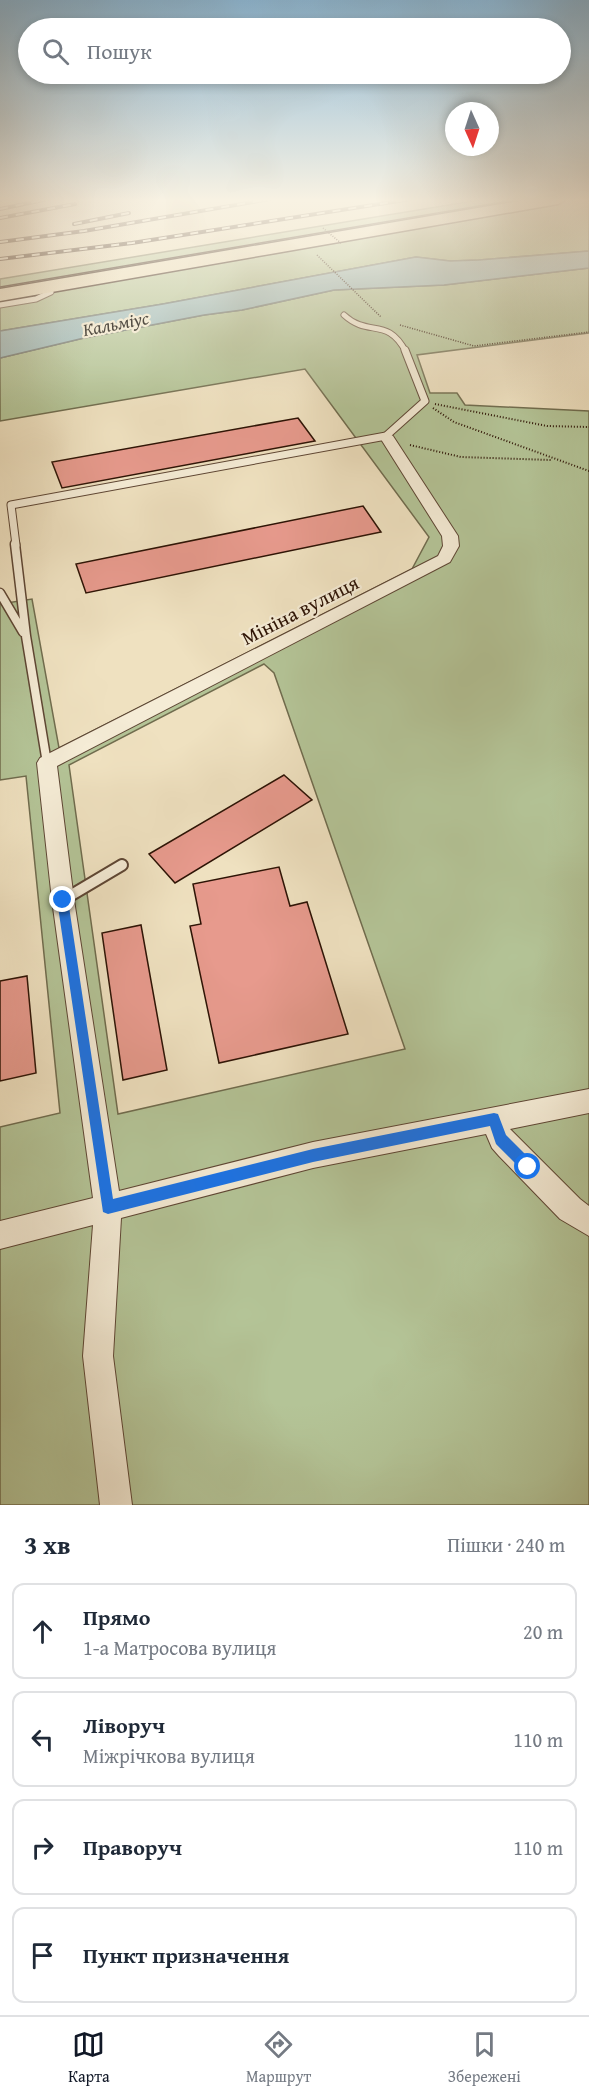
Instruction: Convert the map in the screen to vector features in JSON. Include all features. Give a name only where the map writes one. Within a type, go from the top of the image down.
[{"type":"highway","points":[[0,295],[150,269]]},
{"type":"street","name":"Мініна вулиця","points":[[47,763],[444,559],[452,546],[450,536],[386,436]]},
{"type":"street","points":[[47,763],[63,900],[108,1207],[98,1356],[116,1505]]},
{"type":"street","points":[[0,1234],[313,1155],[589,1101]]},
{"type":"street","points":[[494,1119],[501,1139],[508,1147],[570,1209],[589,1222]]},
{"type":"lane","points":[[0,305],[36,299],[51,292]]},
{"type":"lane","points":[[47,763],[26,636],[11,505],[386,436],[425,401],[403,345],[392,332],[354,325],[344,315]]},
{"type":"lane","points":[[0,593],[26,636]]},
{"type":"lane","points":[[63,900],[122,866]]},
{"type":"path","points":[[332,269],[380,316]]},
{"type":"path","points":[[393,323],[474,346],[589,332]]},
{"type":"path","points":[[425,401],[547,426],[589,427]]},
{"type":"path","points":[[425,401],[454,422],[589,471]]},
{"type":"path","points":[[386,436],[420,449],[451,454],[512,461],[554,460]]},
{"type":"green space","points":[[59,269],[127,269],[0,291],[0,279]]},
{"type":"green space","points":[[172,269],[350,269],[0,331],[0,299]]},
{"type":"green space","points":[[589,269],[589,333],[417,355],[430,393],[457,393],[465,405],[589,411],[589,1505],[0,1505],[0,1127],[60,1113],[26,776],[0,780],[0,604],[32,599],[59,748],[412,569],[429,537],[305,369],[0,421],[0,358],[84,338],[242,310],[334,290],[444,285]],"holes":[[[264,664],[274,673],[405,1049],[118,1114],[69,765]]]},
{"type":"water","name":"Кальміус","points":[[350,269],[578,269],[444,285],[334,290],[242,310],[84,338],[0,358],[0,331]]},
{"type":"building","points":[[298,418],[315,441],[62,488],[52,462]]},
{"type":"building","points":[[363,506],[381,532],[86,593],[76,564]]},
{"type":"building","points":[[284,775],[312,800],[175,883],[149,854]]},
{"type":"building","points":[[279,867],[290,906],[307,902],[348,1034],[219,1063],[190,926],[201,924],[193,884]]},
{"type":"building","points":[[141,925],[167,1070],[123,1080],[102,933]]},
{"type":"building","points":[[27,976],[36,1073],[0,1081],[0,981]]},
{"type":"tram line","points":[[0,287],[105,269]]},
{"type":"route","points":[[63,900],[108,1207],[313,1155],[494,1119],[501,1139],[528,1167]]}]
